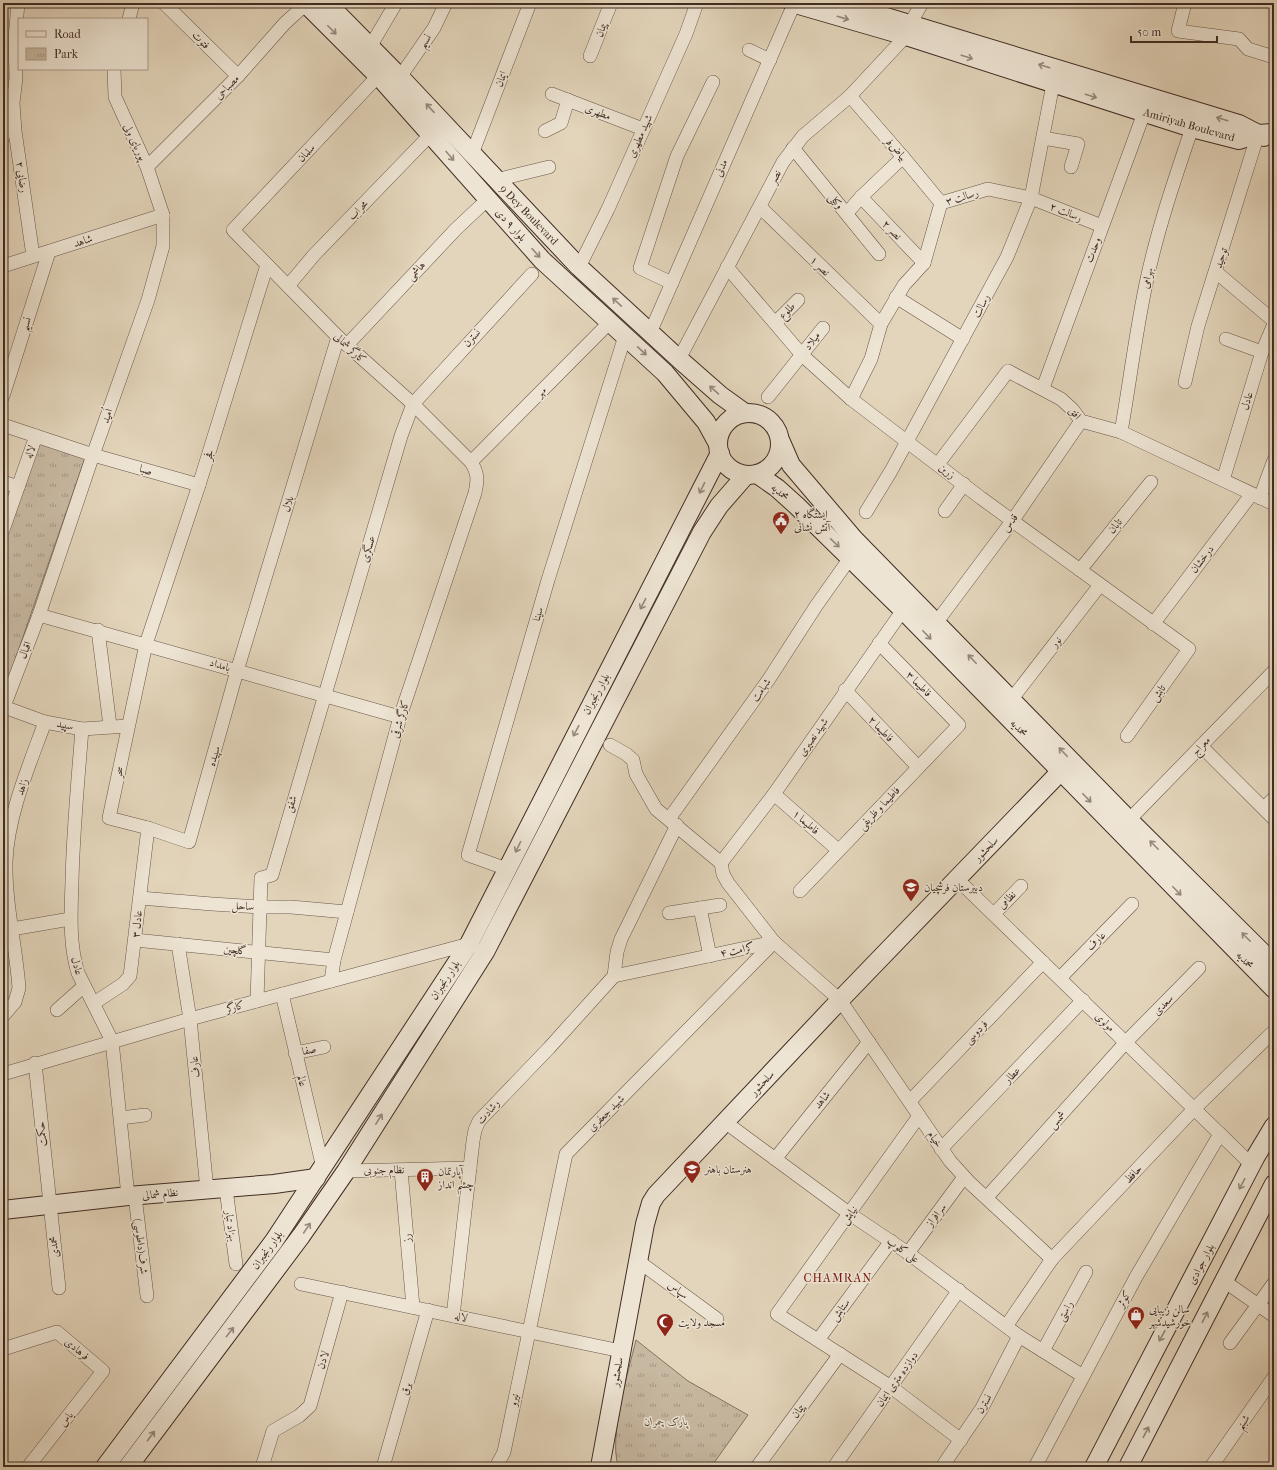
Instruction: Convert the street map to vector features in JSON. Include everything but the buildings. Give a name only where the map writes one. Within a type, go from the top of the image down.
[{"type":"street","name":"رضایی ۲","points":[[18,3],[9,37],[16,78],[13,103],[15,131],[33,256]]},
{"type":"street","points":[[129,18],[133,3]]},
{"type":"street","name":"بلوار ۹ دی","points":[[305,3],[378,76],[542,260],[665,373],[706,422],[719,448]]},
{"type":"street","name":"مصباحی","points":[[147,167],[238,76],[285,23],[305,3]]},
{"type":"street","name":"9 Dey Boulevard","points":[[327,3],[400,77],[579,267],[679,359],[720,395],[745,413]]},
{"type":"street","points":[[370,47],[396,3]]},
{"type":"street","name":"نسیم","points":[[400,77],[434,28],[446,3]]},
{"type":"street","name":"ایمان","points":[[472,154],[530,3]]},
{"type":"street","name":"پیمان","points":[[590,56],[611,3]]},
{"type":"street","name":"شهید مطهری","points":[[579,267],[686,34],[697,3]]},
{"type":"street","name":"Amiriyah Boulevard","points":[[793,3],[908,30],[1239,124],[1269,136]]},
{"type":"street","name":"مدنی","points":[[650,333],[770,60],[793,3]]},
{"type":"street","name":"Amiriyah Boulevard","points":[[840,3],[1052,84],[1192,128],[1239,140],[1269,136]]},
{"type":"street","name":"نصر","points":[[679,359],[783,162],[792,148],[820,121],[850,96],[908,30],[922,3]]},
{"type":"street","points":[[1185,3],[1178,31],[1239,39],[1248,48],[1274,57]]},
{"type":"street","name":"فتوت","points":[[168,4],[238,76]]},
{"type":"street","points":[[749,50],[770,60]]},
{"type":"street","name":"پوریای ولی","points":[[114,70],[114,97],[147,167],[163,215]]},
{"type":"street","name":"سلمان","points":[[233,230],[378,76]]},
{"type":"street","points":[[3,137],[16,78]]},
{"type":"street","points":[[672,283],[640,268],[677,156],[713,82]]},
{"type":"street","name":"رسالت","points":[[866,512],[891,471],[1007,257],[1031,198],[1052,84]]},
{"type":"street","name":"مطهری","points":[[552,94],[643,129]]},
{"type":"street","name":"بیاض‌فر","points":[[850,96],[904,157],[941,203]]},
{"type":"street","points":[[545,132],[561,122],[568,100]]},
{"type":"street","name":"وحدت","points":[[1043,388],[1144,113]]},
{"type":"street","name":"بهرامی","points":[[1121,432],[1136,331],[1147,278],[1164,208],[1192,128]]},
{"type":"street","name":"محراب","points":[[288,286],[314,255],[431,134]]},
{"type":"street","name":"توحید","points":[[1186,382],[1198,326],[1216,272],[1269,136]]},
{"type":"street","points":[[1043,138],[1078,144],[1071,167]]},
{"type":"street","name":"وکیلی","points":[[792,148],[847,213],[879,254]]},
{"type":"street","points":[[847,213],[861,197],[904,157]]},
{"type":"street","points":[[496,180],[550,167]]},
{"type":"street","name":"رسالت ۳","points":[[941,203],[988,189],[1031,198]]},
{"type":"street","name":"نصر ۲","points":[[861,197],[924,263]]},
{"type":"street","name":"رسالت ۲","points":[[1031,198],[1102,226]]},
{"type":"street","name":"هاشمی","points":[[342,341],[488,199]]},
{"type":"street","points":[[851,399],[871,358],[881,324],[896,297],[924,263],[941,203]]},
{"type":"street","name":"نصر ۱","points":[[760,207],[881,324]]},
{"type":"street","name":"شاهد","points":[[3,266],[163,215]]},
{"type":"street","name":"اُمید","points":[[40,615],[93,456],[150,295],[163,246],[163,215]]},
{"type":"street","name":"کارگر شمالی","points":[[233,230],[342,341],[413,404],[472,462]]},
{"type":"street","name":"نسیم","points":[[3,396],[49,252]]},
{"type":"street","name":"فجر","points":[[146,644],[200,485],[268,265]]},
{"type":"street","name":"زرین","points":[[728,267],[776,322],[802,355],[851,399],[1153,624],[1189,649]]},
{"type":"street","name":"عادل","points":[[1216,272],[1274,323],[1262,352],[1223,480]]},
{"type":"street","name":"نسترن","points":[[413,404],[532,274]]},
{"type":"street","points":[[896,297],[963,339]]},
{"type":"street","name":"طلوع","points":[[776,322],[798,300]]},
{"type":"street","name":"مهر","points":[[472,462],[610,322]]},
{"type":"street","name":"میلاد","points":[[802,355],[822,328]]},
{"type":"street","name":"سینا","points":[[507,869],[468,855],[550,573],[625,336]]},
{"type":"street","points":[[1226,339],[1262,352]]},
{"type":"street","name":"بلال","points":[[237,671],[342,341]]},
{"type":"street","points":[[768,397],[802,355]]},
{"type":"street","name":"افق","points":[[938,464],[1008,371],[1043,388],[1061,399],[1073,410],[1081,421],[1121,432],[1256,497],[1274,504]]},
{"type":"street","name":"عسگری","points":[[325,696],[401,436],[413,404]]},
{"type":"street","points":[[745,413],[755,413],[769,420],[778,432],[781,442],[779,453],[775,462],[767,470],[752,474],[737,473],[730,468],[723,461],[719,448],[719,435],[729,420],[745,413]]},
{"type":"street","name":"قدس","points":[[936,623],[1013,520],[1081,421]]},
{"type":"street","name":"لاله","points":[[3,425],[36,436],[3,530]]},
{"type":"street","name":"صبا","points":[[36,436],[93,456],[200,485]]},
{"type":"street","name":"محمدیه","points":[[781,442],[791,465],[846,529],[1129,820],[1274,964]]},
{"type":"street","name":"بلوار رنجبران","points":[[105,1467],[274,1241],[469,944],[552,776],[679,535],[719,448]]},
{"type":"street","name":"درخشان","points":[[1153,624],[1256,497],[1274,460]]},
{"type":"street","name":"کارگر شرقی","points":[[331,981],[334,960],[400,717],[475,493],[477,472],[472,462]]},
{"type":"street","name":"بلوار رنجبران","points":[[128,1467],[240,1319],[346,1171],[485,952],[702,532],[719,506],[752,474]]},
{"type":"street","name":"محمدیه","points":[[752,474],[777,488],[903,610],[1274,990]]},
{"type":"street","points":[[3,482],[18,487]]},
{"type":"street","name":"تابان","points":[[1080,570],[1151,482]]},
{"type":"street","points":[[945,511],[964,484]]},
{"type":"street","name":"شهامت","points":[[614,976],[617,952],[621,939],[673,822],[816,606],[850,558]]},
{"type":"street","name":"نور","points":[[1011,700],[1100,584]]},
{"type":"street","name":"شهید نصیری","points":[[721,863],[774,794],[845,690],[903,610]]},
{"type":"street","name":"بامداد","points":[[40,615],[98,630],[400,717]]},
{"type":"street","name":"اقبال","points":[[3,708],[40,615]]},
{"type":"street","points":[[98,630],[110,726]]},
{"type":"street","name":"۳ فاطیما","points":[[879,643],[959,725]]},
{"type":"street","name":"سحر","points":[[146,644],[109,818],[148,828],[189,842]]},
{"type":"street","name":"تابش","points":[[1127,736],[1189,649]]},
{"type":"street","name":"سپیده","points":[[189,842],[237,671]]},
{"type":"street","name":"معراج","points":[[1129,820],[1274,671]]},
{"type":"street","name":"فاطیما ۲","points":[[845,690],[918,767]]},
{"type":"street","name":"شفق","points":[[261,907],[261,878],[272,875],[298,780],[325,696]]},
{"type":"street","name":"سپید","points":[[3,708],[45,722],[82,729],[128,726]]},
{"type":"street","name":"زاهد","points":[[3,1016],[15,1002],[19,992],[8,897],[8,846],[19,797],[45,722]]},
{"type":"street","name":"فاطیما و ظریفی","points":[[800,891],[959,725]]},
{"type":"street","name":"عادل","points":[[82,729],[73,841],[70,919],[75,963],[84,986],[112,1041],[131,1196]]},
{"type":"street","points":[[610,745],[631,757],[636,774],[656,809],[721,863],[728,883],[774,942],[840,1000]]},
{"type":"street","points":[[1201,746],[1274,819]]},
{"type":"street","name":"سلحشور","points":[[600,1467],[638,1261],[651,1203],[656,1195],[840,1000],[1061,771]]},
{"type":"street","name":"فاطیما ۱","points":[[774,794],[838,850]]},
{"type":"street","points":[[1264,808],[1274,798]]},
{"type":"street","name":"عادل ۳","points":[[94,1003],[123,984],[128,978],[135,940],[148,828]]},
{"type":"street","name":"مولوی","points":[[957,878],[1252,1165]]},
{"type":"street","name":"نظامی","points":[[994,914],[1021,886]]},
{"type":"street","name":"ساحل","points":[[140,898],[261,907],[291,907],[347,912]]},
{"type":"street","name":"عارف","points":[[1060,978],[1132,904]]},
{"type":"street","points":[[669,913],[720,905]]},
{"type":"street","points":[[257,1001],[261,907]]},
{"type":"street","points":[[700,908],[710,956]]},
{"type":"street","points":[[12,929],[70,919]]},
{"type":"street","name":"گلچین","points":[[135,940],[334,960]]},
{"type":"street","name":"کرامت ۴","points":[[614,976],[774,942]]},
{"type":"street","name":"شهید جعفری","points":[[528,1331],[566,1154],[774,942]]},
{"type":"street","name":"عارف","points":[[178,944],[190,1019],[207,1190]]},
{"type":"street","points":[[469,944],[485,952]]},
{"type":"street","name":"کارگر","points":[[3,1074],[35,1063],[190,1019],[469,944]]},
{"type":"street","name":"فردوسی","points":[[910,1101],[1043,962]]},
{"type":"street","name":"سعدی","points":[[1126,1042],[1199,968]]},
{"type":"street","name":"رشادت","points":[[453,1316],[475,1130],[479,1121],[549,1048],[614,976]]},
{"type":"street","points":[[57,1010],[84,986]]},
{"type":"street","name":"عالم","points":[[282,994],[320,1173]]},
{"type":"street","name":"خیام","points":[[840,1000],[910,1101],[941,1149],[964,1177],[1052,1259]]},
{"type":"street","name":"عطار","points":[[941,1149],[1082,1000]]},
{"type":"street","name":"حافظ","points":[[1007,1325],[1052,1259],[1194,1109],[1272,1033]]},
{"type":"street","name":"شاهد","points":[[775,1159],[870,1042]]},
{"type":"street","name":"شمس","points":[[987,1197],[1126,1042]]},
{"type":"street","name":"صفا","points":[[295,1053],[324,1047]]},
{"type":"street","name":"حکمت","points":[[35,1063],[49,1206]]},
{"type":"street","points":[[121,1118],[145,1115]]},
{"type":"street","name":"نیایش","points":[[818,1340],[777,1314],[919,1116]]},
{"type":"street","name":"علی کلوپ","points":[[725,1122],[850,1214],[891,1241],[959,1290],[1007,1325],[1019,1336],[1083,1376]]},
{"type":"street","name":"بلوار جوادی","points":[[1094,1467],[1252,1165],[1274,1126]]},
{"type":"street","name":"کوثر","points":[[1035,1467],[1136,1277],[1220,1134]]},
{"type":"street","name":"نظام جنوبی","points":[[346,1171],[470,1168]]},
{"type":"street","name":"رز","points":[[401,1170],[413,1307]]},
{"type":"street","name":"نظام شمالی","points":[[3,1210],[131,1196],[226,1189],[320,1173]]},
{"type":"street","name":"سرافراز","points":[[908,1253],[964,1177]]},
{"type":"street","points":[[1128,1467],[1274,1184]]},
{"type":"street","name":"بهزاد تبار","points":[[226,1189],[236,1264]]},
{"type":"street","name":"شرف(داطوسی)","points":[[131,1196],[147,1296]]},
{"type":"street","name":"محمدی","points":[[49,1206],[59,1288]]},
{"type":"street","name":"ستایش","points":[[818,1340],[891,1241]]},
{"type":"street","name":"سپاس","points":[[638,1261],[717,1319]]},
{"type":"street","name":"راستی","points":[[1043,1351],[1086,1272]]},
{"type":"street","points":[[1224,1281],[1274,1316]]},
{"type":"street","points":[[1230,1343],[1259,1306],[1274,1282]]},
{"type":"street","name":"لاله","points":[[301,1284],[621,1351]]},
{"type":"street","name":"دوازده متری ایمان","points":[[834,1467],[959,1290]]},
{"type":"street","name":"لادن","points":[[262,1467],[274,1431],[304,1412],[311,1404],[342,1292]]},
{"type":"street","name":"برق","points":[[383,1467],[428,1310]]},
{"type":"street","name":"نیرو","points":[[496,1467],[504,1452],[528,1331]]},
{"type":"street","name":"فرهادی","points":[[3,1349],[57,1332],[103,1371]]},
{"type":"street","name":"نسترن","points":[[942,1467],[982,1408],[1003,1371],[1019,1336]]},
{"type":"street","points":[[818,1340],[890,1387],[960,1440]]},
{"type":"street","name":"پیمان","points":[[757,1467],[840,1354]]},
{"type":"street","name":"یاس","points":[[28,1467],[103,1371]]},
{"type":"street","name":"شبنم","points":[[1211,1467],[1274,1377]]},
{"type":"green space","points":[[38,442],[85,458],[6,686],[3,685],[3,543]]},
{"type":"green space","name":"پارک چمران","points":[[636,1340],[688,1381],[748,1415],[711,1467],[618,1466],[616,1438],[618,1421],[624,1386]]},
{"type":"place","name":"ایستگاه ۲ آتش نشانی","points":[[781,535]]},
{"type":"place","name":"دبیرستان فرشچیان","points":[[911,902]]},
{"type":"place","name":"هنرستان باهنر","points":[[692,1184]]},
{"type":"place","name":"آپارتمان چشم انداز","points":[[425,1192]]},
{"type":"place","name":"سالن زیبایی خورشیدشهر","points":[[1136,1330]]},
{"type":"place","name":"مسجد ولایت","points":[[665,1337]]},
{"type":"district","name":"CHAMRAN","points":[[838,1278]]}]
